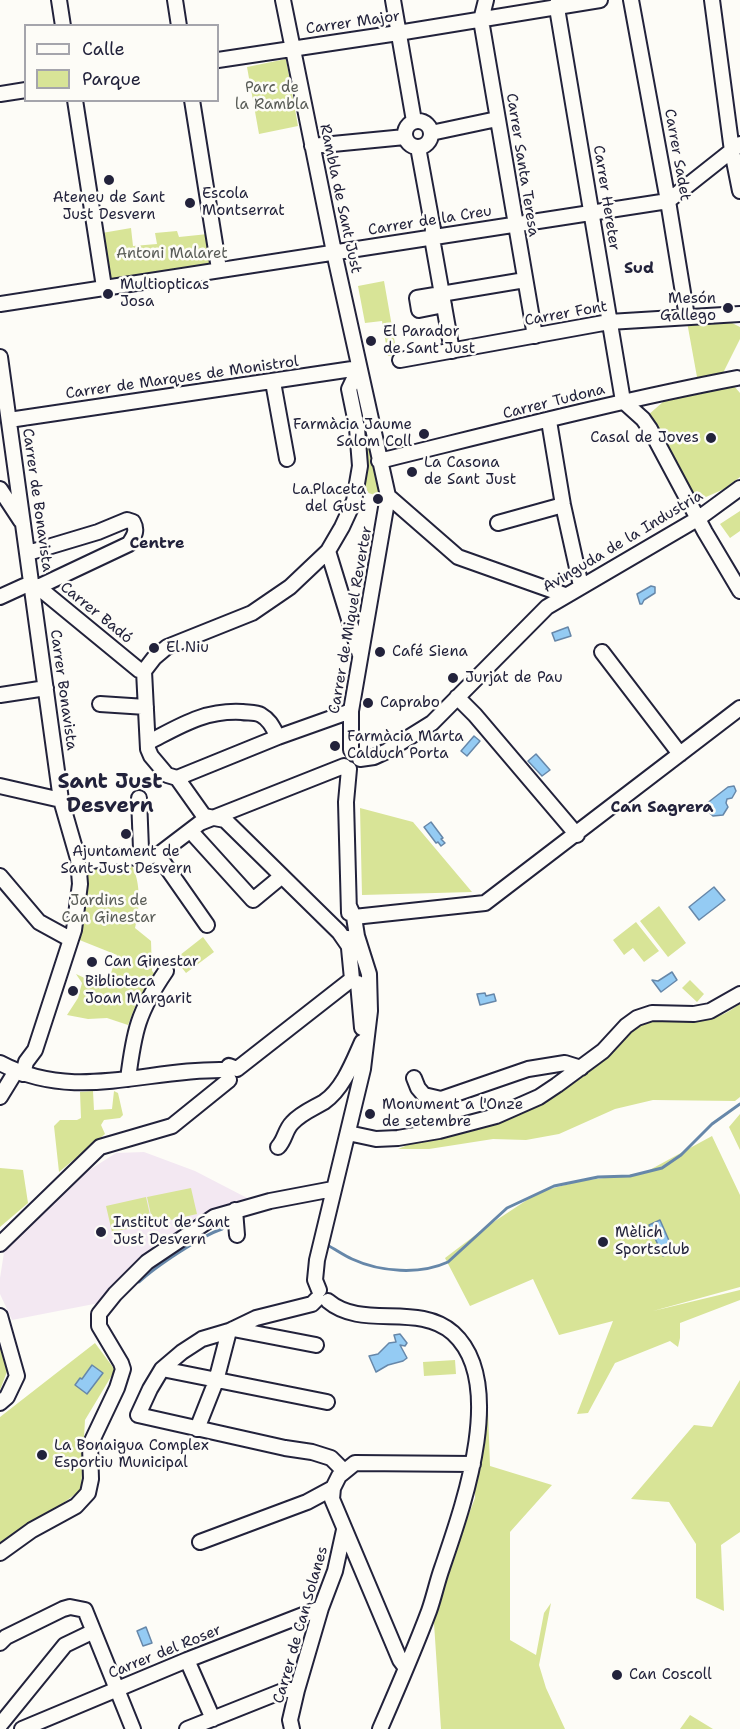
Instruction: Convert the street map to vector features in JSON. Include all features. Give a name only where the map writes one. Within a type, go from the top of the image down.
[{"type":"street","points":[[59,0],[63,24]]},
{"type":"street","points":[[175,0],[179,24]]},
{"type":"street","name":"Rambla de Sant Just","points":[[283,0],[334,252],[388,496]]},
{"type":"street","points":[[393,0],[414,121]]},
{"type":"street","name":"Carrer Santa Teresa","points":[[486,0],[481,20],[535,336]]},
{"type":"street","name":"Carrer Major","points":[[219,60],[481,20],[557,4],[600,0]]},
{"type":"street","name":"Carrer Sadet","points":[[631,0],[687,317]]},
{"type":"street","points":[[712,0],[736,148],[740,191]]},
{"type":"street","name":"Carrer Hereter","points":[[557,4],[623,401]]},
{"type":"street","points":[[0,94],[24,90]]},
{"type":"street","points":[[75,102],[104,287]]},
{"type":"street","points":[[192,102],[219,269]]},
{"type":"street","points":[[431,133],[498,118]]},
{"type":"street","points":[[414,121],[426,123],[431,133],[428,143],[418,147],[410,144],[405,137],[406,127],[414,121]]},
{"type":"street","points":[[312,146],[405,137]]},
{"type":"street","points":[[418,147],[452,351]]},
{"type":"street","name":"Carrer de la Creu","points":[[0,304],[668,201],[736,148]]},
{"type":"street","points":[[443,300],[525,280]]},
{"type":"street","name":"Carrer Font","points":[[400,360],[609,322],[740,314]]},
{"type":"street","points":[[0,357],[9,420]]},
{"type":"street","points":[[359,368],[349,389],[357,428],[360,466],[354,501],[342,528],[328,551],[290,587],[252,613],[167,647],[154,658],[144,673],[148,749],[152,756],[167,775],[177,778],[204,816],[225,820],[339,932],[348,945],[370,1011],[363,1069],[317,1260],[315,1280],[321,1297],[334,1306],[353,1313],[424,1319],[452,1333],[466,1350],[476,1372],[479,1400],[473,1464],[430,1608],[380,1729]]},
{"type":"street","name":"Carrer de Marques de Monistrol","points":[[9,420],[359,368]]},
{"type":"street","name":"Carrer Tudona","points":[[379,461],[623,401],[739,377]]},
{"type":"street","points":[[273,382],[287,459]]},
{"type":"street","points":[[623,401],[647,424],[705,532],[739,587]]},
{"type":"street","points":[[357,428],[370,419]]},
{"type":"street","name":"Carrer de Bonavista","points":[[9,420],[28,553],[35,586]]},
{"type":"street","points":[[549,421],[563,505],[581,586]]},
{"type":"street","name":"Avinguda de la Industria","points":[[356,755],[374,757],[432,723],[546,607],[699,518],[740,488]]},
{"type":"street","points":[[0,489],[24,525]]},
{"type":"street","points":[[388,496],[458,557],[565,595]]},
{"type":"street","name":"Carrer de Miquel Reverter","points":[[356,755],[351,711],[388,496]]},
{"type":"street","points":[[498,523],[563,505]]},
{"type":"street","points":[[0,597],[24,586],[35,586],[129,544],[136,527],[133,522],[126,520],[98,532],[28,553]]},
{"type":"street","points":[[328,551],[361,657]]},
{"type":"street","name":"Carrer Badó","points":[[35,586],[144,673]]},
{"type":"street","name":"Carrer Bonavista","points":[[35,586],[61,800],[80,871],[70,939]]},
{"type":"street","points":[[602,652],[681,754]]},
{"type":"street","points":[[0,695],[46,688]]},
{"type":"street","points":[[458,697],[577,835]]},
{"type":"street","points":[[100,704],[146,706]]},
{"type":"street","points":[[352,912],[485,903],[577,835],[740,708]]},
{"type":"street","points":[[177,778],[278,737],[351,711]]},
{"type":"street","points":[[148,742],[185,722],[212,714],[239,712],[259,714],[271,723],[278,737]]},
{"type":"street","points":[[356,755],[346,752],[342,756],[347,767],[346,802],[352,912],[359,974]]},
{"type":"street","points":[[93,861],[119,856],[138,858],[158,855],[200,823],[347,767]]},
{"type":"street","points":[[0,786],[61,800]]},
{"type":"street","points":[[138,858],[141,849],[140,798]]},
{"type":"street","points":[[195,836],[253,900],[282,876]]},
{"type":"street","points":[[158,855],[207,925]]},
{"type":"street","points":[[0,876],[39,922],[70,939],[35,1050],[0,1096]]},
{"type":"street","points":[[348,945],[352,912]]},
{"type":"street","points":[[128,1079],[133,1038],[140,1017],[166,972]]},
{"type":"street","points":[[0,1244],[100,1148],[172,1126],[231,1073],[359,974]]},
{"type":"street","points":[[348,1133],[376,1139],[398,1138],[496,1116],[548,1091],[603,1051],[626,1026],[637,1018],[652,1013],[694,1014],[710,1011],[740,994]]},
{"type":"street","points":[[278,1147],[283,1142],[290,1125],[303,1112],[331,1096],[364,1047]]},
{"type":"street","points":[[0,1063],[20,1072],[69,1083],[128,1079],[209,1069],[231,1073]]},
{"type":"street","points":[[414,1078],[424,1095],[441,1099],[528,1069],[565,1063],[581,1068]]},
{"type":"street","points":[[0,1553],[32,1530],[76,1506],[88,1493],[91,1479],[90,1445],[117,1388],[123,1369],[100,1329],[98,1322],[100,1310],[119,1298],[147,1262],[204,1222],[235,1210],[270,1201],[333,1190]]},
{"type":"street","points":[[235,1210],[237,1234]]},
{"type":"street","points":[[321,1297],[312,1304],[256,1318],[231,1330],[202,1339],[162,1369],[138,1415],[318,1454],[331,1458],[344,1471]]},
{"type":"street","points":[[0,1316],[18,1376],[7,1397],[0,1403]]},
{"type":"street","points":[[231,1330],[316,1346]]},
{"type":"street","points":[[197,1429],[216,1381],[231,1330]]},
{"type":"street","points":[[162,1369],[327,1402]]},
{"type":"street","points":[[406,1668],[400,1660],[344,1530],[332,1499],[333,1488],[344,1471],[355,1462],[473,1464]]},
{"type":"street","points":[[200,1542],[307,1502],[333,1488]]},
{"type":"street","name":"Carrer de Can Solanes","points":[[292,1729],[290,1720],[297,1690],[321,1608],[335,1571],[344,1530]]},
{"type":"street","points":[[0,1643],[6,1637],[70,1607],[85,1610],[133,1729]]},
{"type":"street","name":"Carrer del Roser","points":[[22,1729],[187,1660],[321,1608]]},
{"type":"street","points":[[0,1725],[65,1645],[92,1632]]},
{"type":"street","points":[[187,1660],[213,1719]]},
{"type":"street","points":[[187,1729],[285,1690],[297,1690]]},
{"type":"shaded area","name":"Institut de Sant Just Desvern","points":[[144,1152],[195,1171],[251,1200],[204,1217],[136,1262],[99,1303],[12,1320],[0,1294],[5,1246],[57,1194],[83,1174],[116,1153]]},
{"type":"green space","name":"Parc de la Rambla","points":[[286,59],[298,126],[259,134],[247,67]]},
{"type":"green space","name":"Antoni Malaret","points":[[131,228],[133,246],[157,244],[155,233],[177,231],[179,237],[208,234],[215,265],[110,281],[102,233]]},
{"type":"green space","points":[[384,281],[397,355],[388,356],[382,321],[365,323],[358,286]]},
{"type":"green space","points":[[687,322],[730,322],[740,327],[740,339],[723,373],[697,377]]},
{"type":"green space","points":[[734,386],[740,393],[740,477],[724,489],[697,501],[647,416],[664,401]]},
{"type":"green space","points":[[369,428],[383,498],[360,490],[361,430]]},
{"type":"green space","points":[[740,511],[740,531],[730,538],[720,524]]},
{"type":"green space","points":[[360,808],[413,822],[472,892],[362,895]]},
{"type":"green space","name":"Jardins de Can Ginestar","points":[[128,860],[133,867],[138,884],[139,902],[135,928],[151,941],[152,971],[155,974],[136,1004],[128,1025],[107,1018],[88,1019],[67,1015],[78,998],[82,983],[76,974],[106,988],[117,955],[77,939],[79,907],[86,869]]},
{"type":"green space","points":[[659,906],[686,943],[668,957],[640,921]]},
{"type":"green space","points":[[636,922],[659,951],[644,962],[633,948],[624,955],[613,940]]},
{"type":"green space","points":[[203,937],[214,952],[186,973],[175,959]]},
{"type":"green space","points":[[690,980],[704,994],[697,1002],[682,988]]},
{"type":"green space","points":[[740,1003],[740,1097],[735,1101],[653,1100],[615,1109],[559,1134],[526,1140],[493,1139],[429,1149],[398,1149],[417,1141],[522,1111],[632,1026],[660,1020],[701,1020],[727,1012]]},
{"type":"green space","points":[[93,1091],[94,1110],[112,1109],[114,1091],[118,1093],[123,1115],[120,1118],[104,1120],[101,1125],[105,1134],[59,1172],[54,1126],[60,1120],[81,1118],[80,1092]]},
{"type":"green space","points":[[740,1114],[740,1150],[729,1127]]},
{"type":"green space","name":"Mèlich Sportsclub","points":[[712,1136],[740,1195],[740,1287],[653,1311],[740,1290],[740,1300],[680,1323],[678,1347],[670,1341],[615,1363],[588,1413],[577,1414],[613,1321],[559,1335],[533,1279],[470,1306],[445,1258],[486,1227],[539,1192],[580,1181],[644,1173]]},
{"type":"green space","points":[[0,1168],[23,1170],[28,1203],[0,1227]]},
{"type":"green space","points":[[191,1188],[197,1214],[153,1224],[147,1197]]},
{"type":"green space","points":[[146,1197],[152,1224],[112,1232],[106,1206]]},
{"type":"green space","name":"La Bonaigua Complex Esportiu Municipal","points":[[95,1343],[115,1370],[85,1420],[81,1490],[0,1549],[0,1417]]},
{"type":"green space","points":[[0,1347],[8,1369],[0,1390]]},
{"type":"green space","points":[[455,1360],[456,1374],[424,1376],[423,1362]]},
{"type":"green space","points":[[740,1380],[740,1532],[721,1545],[724,1611],[696,1598],[696,1544],[669,1502],[631,1499],[694,1425],[712,1427]]},
{"type":"green space","points":[[483,1406],[488,1410],[490,1466],[552,1485],[510,1532],[510,1640],[536,1655],[544,1613],[551,1603],[539,1665],[546,1688],[565,1729],[441,1729],[433,1608],[475,1498],[475,1483],[484,1439]]},
{"type":"green space","points":[[690,1715],[713,1729],[680,1729]]},
{"type":"water","points":[[651,586],[655,587],[655,593],[640,604],[637,594]]},
{"type":"water","points":[[568,627],[571,636],[555,641],[552,633]]},
{"type":"water","points":[[474,736],[480,741],[467,756],[461,751]]},
{"type":"water","points":[[536,754],[550,770],[542,776],[528,761]]},
{"type":"water","points":[[734,786],[736,791],[732,798],[727,799],[728,807],[723,815],[713,816],[706,810],[706,804],[728,787]]},
{"type":"water","points":[[431,822],[443,838],[441,839],[445,843],[441,846],[424,827]]},
{"type":"water","points":[[714,887],[725,900],[699,920],[689,907]]},
{"type":"water","points":[[672,972],[677,980],[661,992],[652,980],[658,981]]},
{"type":"water","points":[[485,993],[486,996],[494,994],[496,1001],[480,1005],[477,994]]},
{"type":"water","points":[[660,1220],[674,1252],[663,1256],[649,1225]]},
{"type":"water","points":[[400,1334],[407,1343],[405,1346],[400,1345],[407,1358],[376,1372],[369,1356],[378,1354],[389,1343],[396,1342],[394,1335]]},
{"type":"water","points":[[92,1365],[103,1373],[87,1394],[75,1385]]},
{"type":"water","points":[[146,1627],[152,1643],[143,1646],[137,1631]]},
{"type":"waterway","points":[[327,1245],[352,1259],[375,1267],[413,1270],[437,1266],[448,1262],[507,1208],[554,1186],[598,1177],[630,1176],[662,1168],[681,1155],[712,1124],[740,1104]]},
{"type":"waterway","points":[[139,1282],[179,1252],[222,1229]]},
{"type":"place","name":"Ateneu de Sant Just Desvern","points":[[109,180]]},
{"type":"place","name":"Escola Montserrat","points":[[190,203]]},
{"type":"place","name":"Multiopticas Josa","points":[[108,294]]},
{"type":"place","name":"Mesón Gallego","points":[[728,308]]},
{"type":"place","name":"El Parador de Sant Just","points":[[371,341]]},
{"type":"place","name":"Farmàcia Jaume Salom Coll","points":[[424,434]]},
{"type":"place","name":"Casal de Joves","points":[[711,438]]},
{"type":"place","name":"La Casona de Sant Just","points":[[412,472]]},
{"type":"place","name":"La.Placeta del Gust","points":[[378,499]]},
{"type":"place","name":"El Niu","points":[[154,648]]},
{"type":"place","name":"Café Siena","points":[[380,652]]},
{"type":"place","name":"Jurjat de Pau","points":[[453,678]]},
{"type":"place","name":"Caprabo","points":[[368,703]]},
{"type":"place","name":"Farmàcia Marta Calduch Porta","points":[[335,746]]},
{"type":"place","name":"Ajuntament de Sant Just Desvern","points":[[126,834]]},
{"type":"place","name":"Can Ginestar","points":[[92,962]]},
{"type":"place","name":"Biblioteca Joan Margarit","points":[[73,991]]},
{"type":"place","name":"Monument a l'Onze de setembre","points":[[370,1114]]},
{"type":"place","name":"Institut de Sant Just Desvern","points":[[101,1232]]},
{"type":"place","name":"Mèlich Sportsclub","points":[[603,1242]]},
{"type":"place","name":"La Bonaigua Complex Esportiu Municipal","points":[[42,1455]]},
{"type":"place","name":"Can Coscoll","points":[[617,1675]]},
{"type":"district","name":"Sud","points":[[639,269]]},
{"type":"district","name":"Centre","points":[[157,544]]},
{"type":"district","name":"Sant Just Desvern","points":[[110,795]]},
{"type":"district","name":"Can Sagrera","points":[[662,808]]}]
